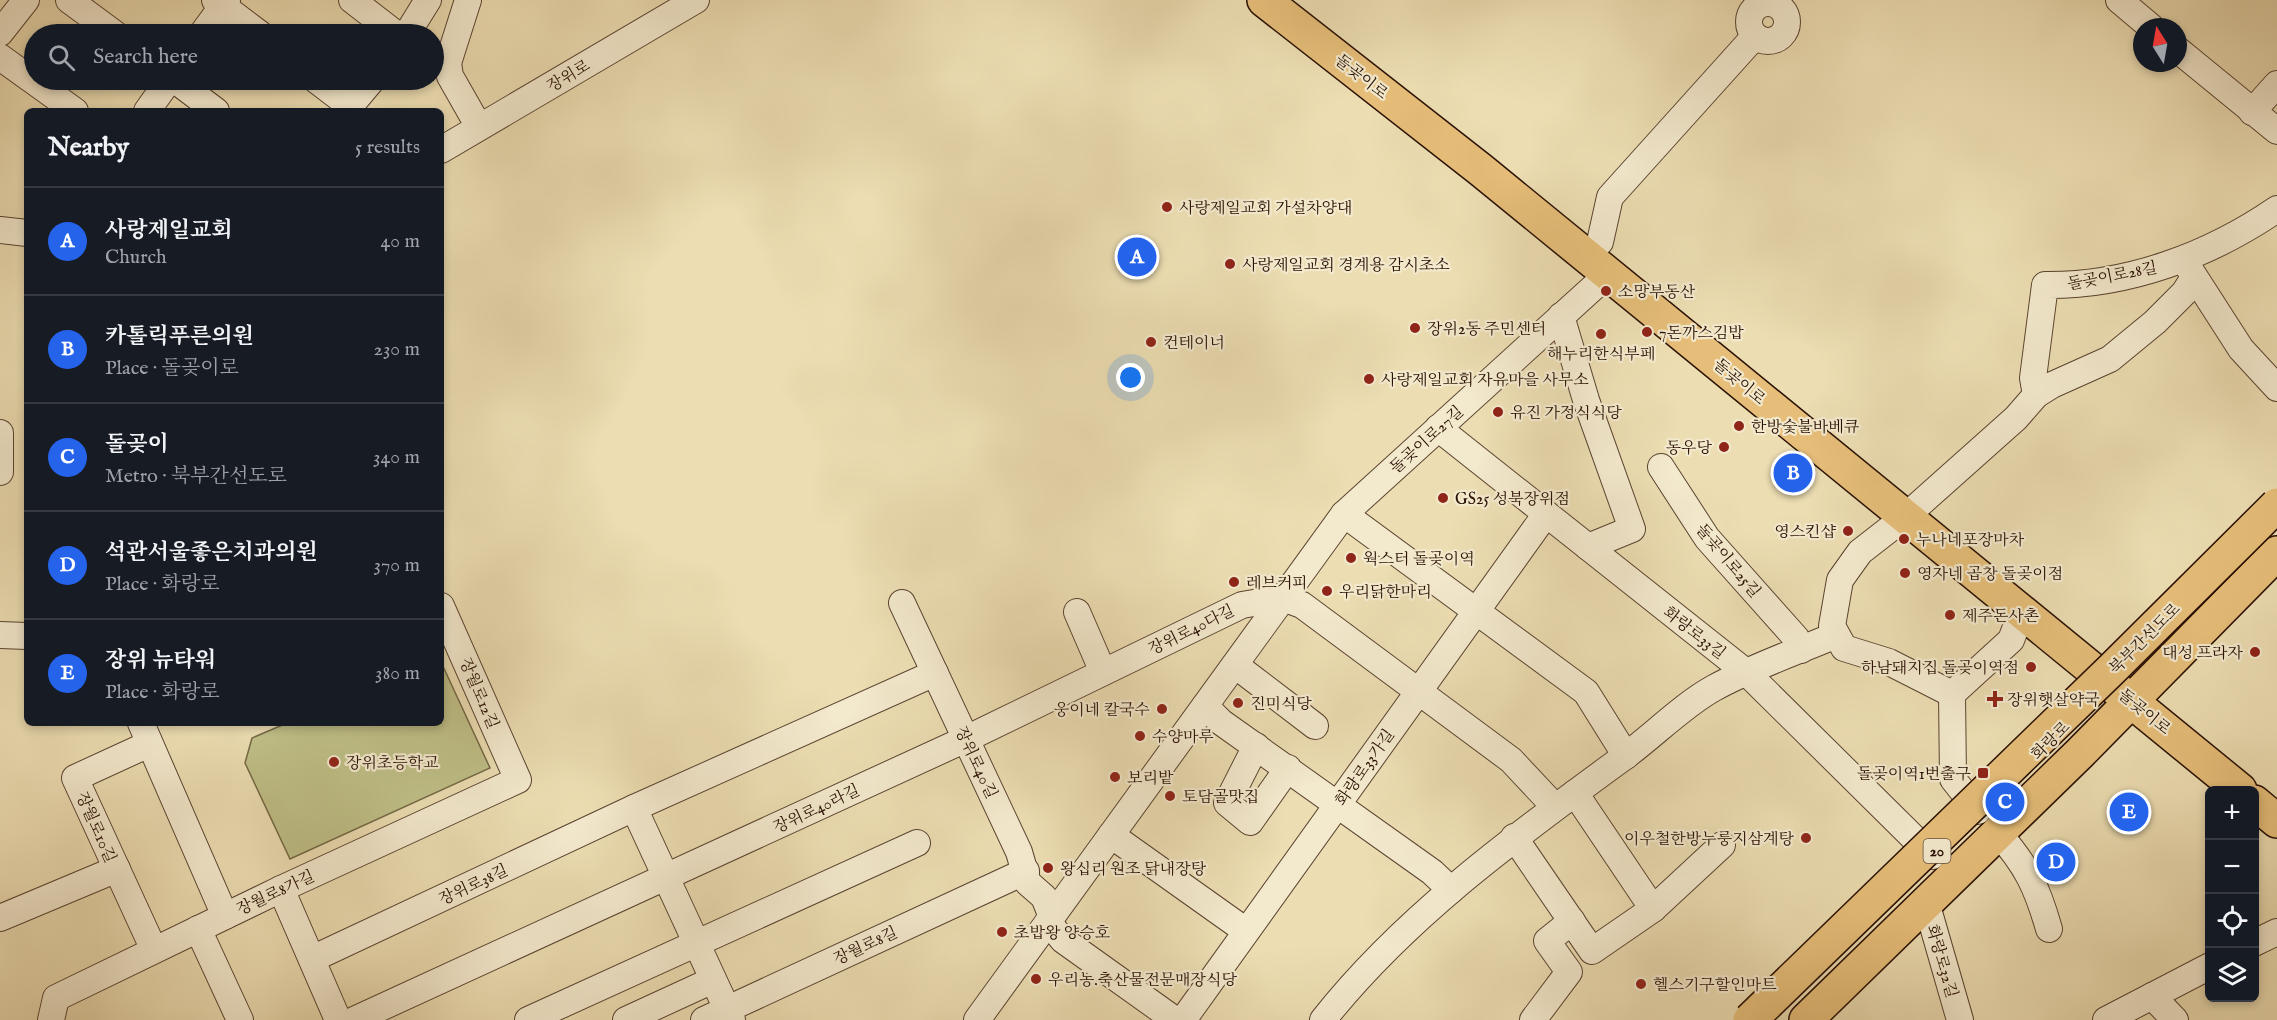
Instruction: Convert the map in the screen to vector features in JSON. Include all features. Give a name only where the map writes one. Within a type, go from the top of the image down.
[{"type":"main road","name":"돌곶이로","points":[[1264,0],[1472,163],[2021,614],[2121,691],[2235,786]]},
{"type":"main road","name":"북부간선도로","points":[[1750,1020],[2096,685],[2277,505]]},
{"type":"main road","name":"화랑로","points":[[1806,1020],[1926,902],[1988,822],[2121,691],[2277,518]]},
{"type":"main road","name":"북부간선도로","points":[[1783,1020],[2277,536]]},
{"type":"main road","name":"화랑로","points":[[2121,691],[2277,553]]},
{"type":"main road","points":[[2259,806],[2277,821]]},
{"type":"main road","name":"화랑로","points":[[1764,1020],[1932,856],[1988,822]]},
{"type":"street","points":[[0,33],[26,0]]},
{"type":"street","points":[[69,0],[102,24]]},
{"type":"street","points":[[351,0],[383,24]]},
{"type":"street","points":[[413,24],[428,0]]},
{"type":"street","points":[[468,0],[448,63],[450,76],[479,127]]},
{"type":"street","name":"장위로","points":[[444,148],[696,0]]},
{"type":"street","points":[[2119,0],[2140,18]]},
{"type":"street","points":[[208,24],[222,2],[248,24]]},
{"type":"street","points":[[1769,3],[1786,12],[1788,26],[1781,37],[1770,42],[1755,36],[1749,23],[1752,11],[1769,3]]},
{"type":"street","points":[[1600,242],[1610,197],[1755,36]]},
{"type":"street","points":[[0,57],[24,74]]},
{"type":"street","points":[[2187,58],[2277,131]]},
{"type":"street","points":[[2252,112],[2277,84]]},
{"type":"street","points":[[46,90],[71,108]]},
{"type":"street","points":[[149,108],[163,90]]},
{"type":"street","points":[[188,90],[212,108]]},
{"type":"street","points":[[327,90],[347,108]]},
{"type":"street","points":[[349,108],[364,90]]},
{"type":"street","name":"돌곶이로28길","points":[[2036,395],[2033,378],[2045,285],[2188,269],[2277,209]]},
{"type":"street","points":[[0,230],[24,233]]},
{"type":"street","points":[[2188,269],[2241,349],[2277,388]]},
{"type":"street","name":"돌곶이로28길","points":[[1905,517],[2016,418],[2036,395],[2052,385],[2110,359],[2155,322],[2184,293],[2188,269]]},
{"type":"street","name":"돌곶이로27길","points":[[978,1020],[1344,514],[1607,275]]},
{"type":"street","points":[[1562,316],[1586,400],[1632,529],[1588,548]]},
{"type":"street","name":"화랑로33길","points":[[1438,428],[1747,673],[1932,856]]},
{"type":"street","points":[[0,433],[0,472]]},
{"type":"street","name":"돌곶이로25길","points":[[1661,467],[1707,538],[1796,638],[1801,650]]},
{"type":"street","points":[[1344,514],[1586,692],[1626,756]]},
{"type":"street","name":"화랑로33가길","points":[[1183,1020],[1546,514]]},
{"type":"street","points":[[1905,517],[1860,552],[1840,580],[1832,626],[1844,648],[1889,662],[1952,694]]},
{"type":"street","points":[[1283,598],[1302,605],[1565,800],[1653,909]]},
{"type":"street","name":"장위로40다길","points":[[966,739],[1242,604],[1283,598]]},
{"type":"street","name":"장위로40길","points":[[902,603],[1026,871],[1028,883],[1044,897],[1050,919]]},
{"type":"street","points":[[1077,612],[1103,672]]},
{"type":"street","name":"장월로12길","points":[[444,613],[518,780]]},
{"type":"street","points":[[2021,614],[2011,640],[1952,694],[1953,779],[2019,857],[2038,890],[2049,929]]},
{"type":"street","points":[[0,635],[24,636]]},
{"type":"street","points":[[1323,1020],[1343,995],[1451,890],[1514,837],[1626,756],[1713,688],[1836,635]]},
{"type":"street","points":[[1234,665],[1315,726]]},
{"type":"street","name":"장위로38길","points":[[312,959],[634,808],[935,673]]},
{"type":"street","points":[[1204,706],[1432,872],[1451,890]]},
{"type":"street","name":"장월로10길","points":[[154,950],[75,778],[145,734],[225,916]]},
{"type":"street","name":"장위로40라길","points":[[666,876],[966,739]]},
{"type":"street","points":[[1256,746],[1227,803],[1250,822],[1288,768]]},
{"type":"street","name":"장월로8가길","points":[[51,1020],[56,998],[281,889],[518,780]]},
{"type":"street","points":[[634,808],[730,1015]]},
{"type":"street","points":[[1111,835],[1246,931]]},
{"type":"street","points":[[1514,837],[1592,951],[1653,909],[1722,844]]},
{"type":"street","points":[[528,1020],[917,843]]},
{"type":"street","points":[[0,918],[117,869]]},
{"type":"street","name":"장월로8길","points":[[704,1020],[730,1015],[1026,871]]},
{"type":"street","points":[[354,1020],[666,876]]},
{"type":"street","points":[[281,889],[338,1020]]},
{"type":"street","name":"화랑로32길","points":[[1926,902],[1960,1020]]},
{"type":"street","points":[[1050,919],[1063,940],[1175,1020]]},
{"type":"street","points":[[1533,1020],[1569,972],[1547,941],[1572,921]]},
{"type":"street","points":[[198,929],[240,1020]]},
{"type":"street","points":[[2259,941],[2277,932]]},
{"type":"street","points":[[2106,1020],[2205,969]]},
{"type":"street","points":[[626,1020],[713,980]]},
{"type":"street","points":[[2152,996],[2175,1020]]},
{"type":"green space","points":[[444,668],[490,768],[290,859],[245,763],[252,738],[280,726],[444,726]]},
{"type":"place","name":"사랑제일교회 가설차양대","points":[[1167,207]]},
{"type":"place","name":"사랑제일교회","points":[[1137,257]]},
{"type":"place","name":"사랑제일교회 경계용 감시초소","points":[[1230,264]]},
{"type":"place","name":"소망부동산","points":[[1606,291]]},
{"type":"place","name":"장위2동 주민센터","points":[[1415,328]]},
{"type":"place","name":"7돈까스김밥","points":[[1647,332]]},
{"type":"place","name":"해누리한식부페","points":[[1601,334]]},
{"type":"place","name":"컨테이너","points":[[1151,342]]},
{"type":"place","name":"사랑제일교회 자유마을 사무소","points":[[1369,379]]},
{"type":"place","name":"유진 가정식식당","points":[[1498,412]]},
{"type":"place","name":"한방숯불바베큐","points":[[1739,426]]},
{"type":"place","name":"동우당","points":[[1724,447]]},
{"type":"place","name":"카톨릭푸른의원","points":[[1793,473]]},
{"type":"place","name":"GS25 성북장위점","points":[[1443,498]]},
{"type":"place","name":"영스킨샵","points":[[1848,531]]},
{"type":"place","name":"누나네포장마차","points":[[1904,539]]},
{"type":"place","name":"웍스터 돌곶이역","points":[[1351,558]]},
{"type":"place","name":"영자네 곱창 돌곶이점","points":[[1905,573]]},
{"type":"place","name":"레브커피","points":[[1234,582]]},
{"type":"place","name":"우리닭한마리","points":[[1327,591]]},
{"type":"place","name":"제주돈사촌","points":[[1950,615]]},
{"type":"place","name":"대성 프라자","points":[[2255,652]]},
{"type":"place","name":"하남돼지집 돌곶이역점","points":[[2031,667]]},
{"type":"place","name":"장위햇살약국","points":[[1995,699]]},
{"type":"place","name":"진미식당","points":[[1238,703]]},
{"type":"place","name":"웅이네 칼국수","points":[[1162,709]]},
{"type":"place","name":"수양마루","points":[[1140,736]]},
{"type":"place","name":"장위초등학교","points":[[334,762]]},
{"type":"place","name":"돌곶이역1번출구","points":[[1983,773]]},
{"type":"place","name":"보리밭","points":[[1115,777]]},
{"type":"place","name":"토담골맛집","points":[[1170,796]]},
{"type":"place","name":"돌곶이","points":[[2005,802]]},
{"type":"place","name":"장위 뉴타워","points":[[2129,812]]},
{"type":"place","name":"이우철한방누룽지삼계탕","points":[[1806,838]]},
{"type":"place","name":"석관서울좋은치과의원","points":[[2056,862]]},
{"type":"place","name":"왕십리 원조 닭내장탕","points":[[1048,868]]},
{"type":"place","name":"초밥왕 양승호","points":[[1002,932]]},
{"type":"place","name":"우리농.축산물전문매장식당","points":[[1036,979]]},
{"type":"place","name":"헬스기구할인마트","points":[[1641,984]]}]
